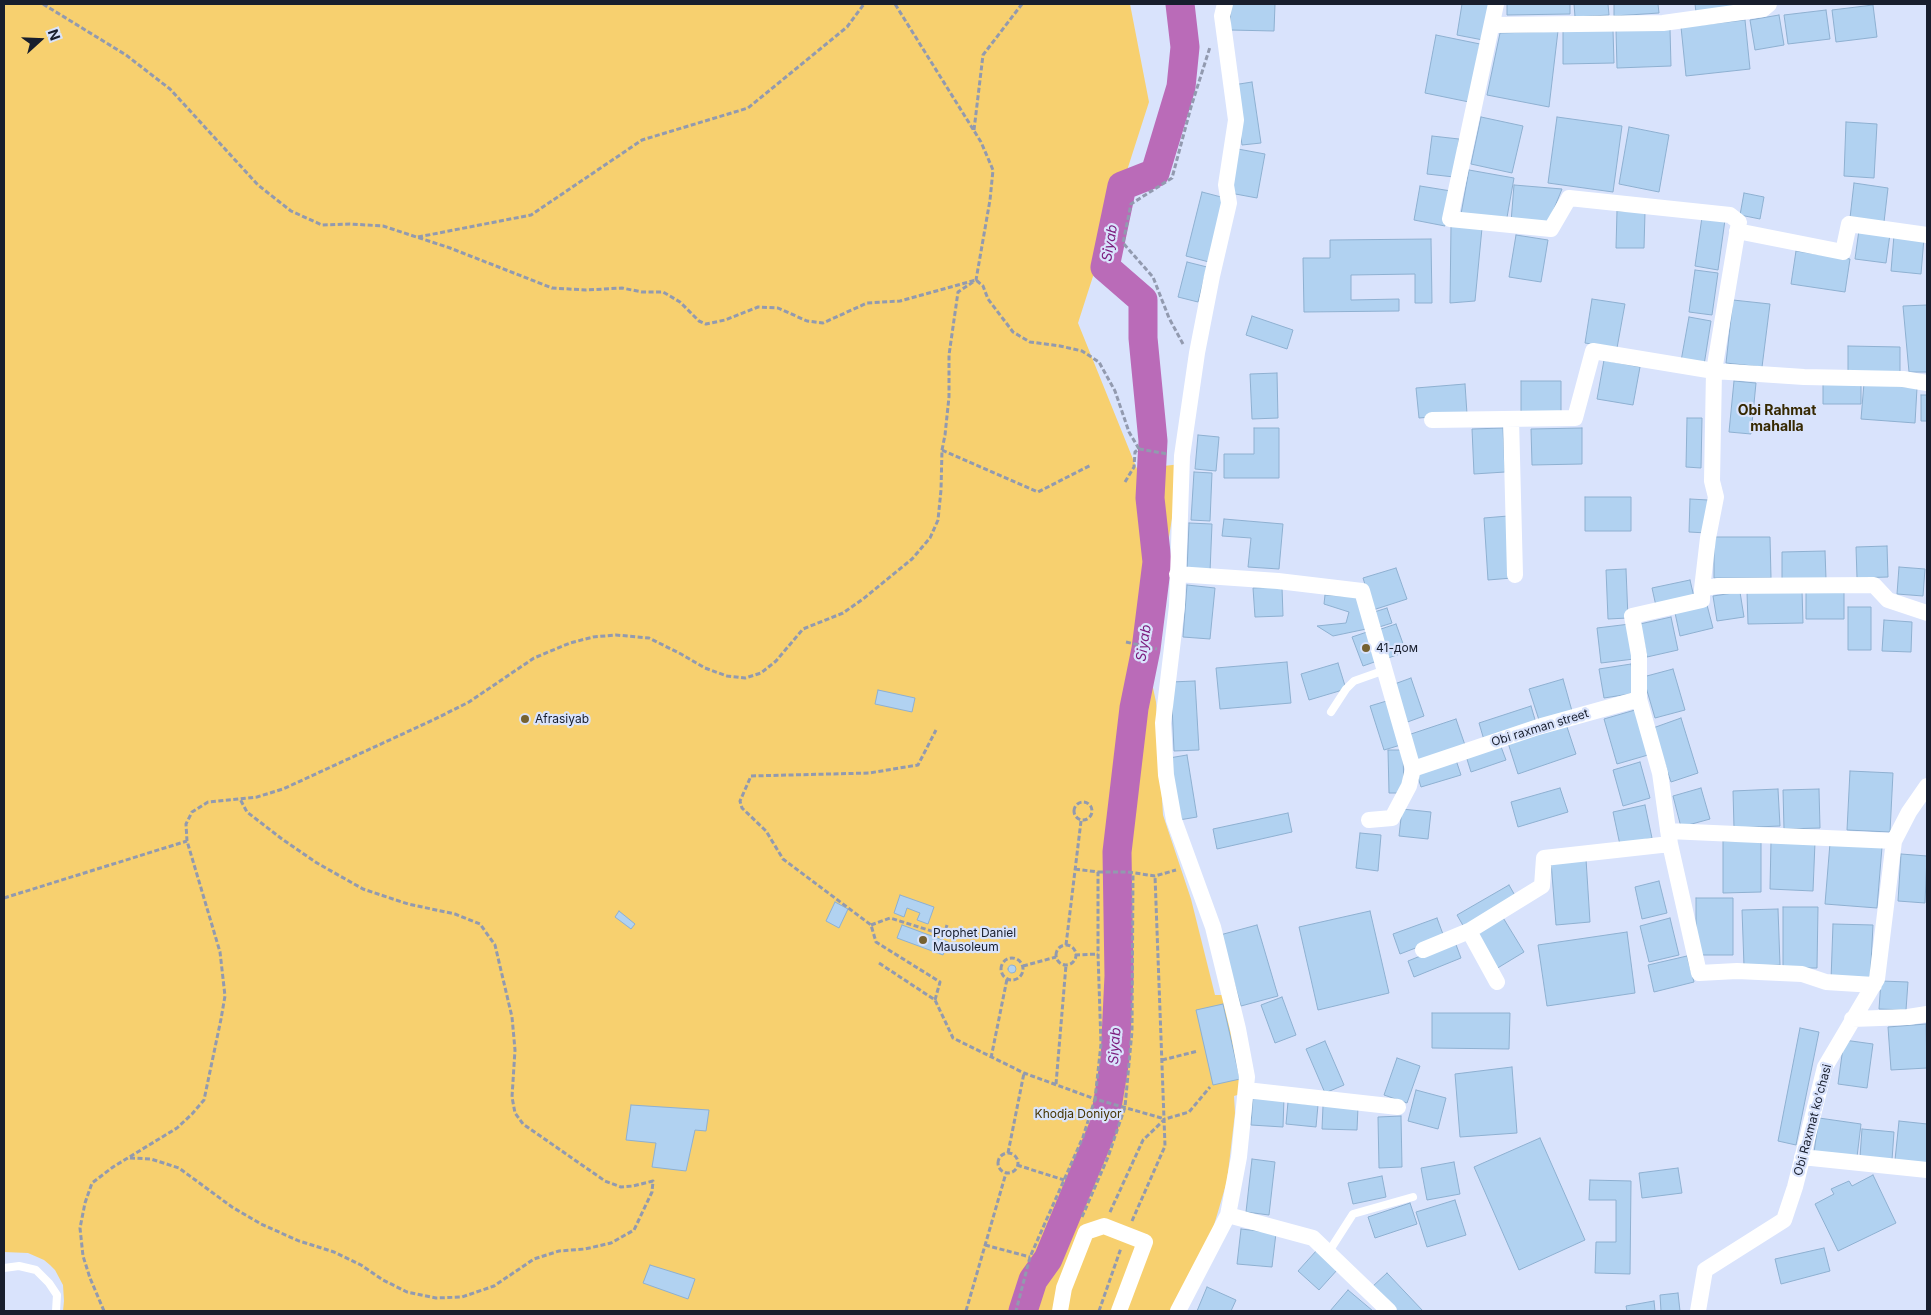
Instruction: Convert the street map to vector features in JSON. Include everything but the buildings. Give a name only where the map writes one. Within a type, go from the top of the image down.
[{"type":"street","points":[[1178,1311],[1228,1216],[1240,1157],[1247,1077],[1236,1020],[1213,927],[1174,820],[1166,775],[1163,723],[1177,606],[1182,456],[1194,366],[1229,203],[1226,186],[1236,120],[1222,16],[1225,4]]},
{"type":"street","points":[[1496,4],[1450,219],[1551,229],[1568,198],[1730,215],[1739,222],[1714,370],[1712,481],[1716,497],[1708,538],[1702,600],[1632,616],[1639,655],[1639,699],[1660,773],[1669,837],[1699,973],[1737,971],[1802,974],[1826,982],[1874,985]]},
{"type":"street","points":[[1493,25],[1663,22],[1763,9],[1769,4]]},
{"type":"street","points":[[1737,231],[1843,252],[1850,224],[1927,235]]},
{"type":"street","points":[[1432,420],[1575,418],[1593,352],[1714,370],[1804,377],[1903,379],[1927,383]]},
{"type":"street","points":[[1512,419],[1515,575]]},
{"type":"street","points":[[1177,574],[1278,581],[1362,591],[1413,769],[1409,786],[1392,818],[1369,820]]},
{"type":"street","points":[[1702,589],[1717,586],[1874,585],[1888,600],[1927,613]]},
{"type":"street","name":"Obi raxman street","points":[[1413,769],[1538,727],[1639,699]]},
{"type":"street","name":"Obi Raxmat ko'chasi","points":[[1698,1311],[1706,1270],[1784,1220],[1795,1187],[1825,1067],[1877,980],[1894,841],[1908,812],[1927,786]]},
{"type":"street","points":[[1422,950],[1470,931],[1542,886],[1544,858],[1669,837],[1894,841]]},
{"type":"street","points":[[1470,931],[1497,982]]},
{"type":"street","points":[[1852,1019],[1908,1017],[1927,1014]]},
{"type":"street","points":[[1246,1090],[1398,1107]]},
{"type":"street","points":[[1802,1157],[1927,1170]]},
{"type":"street","points":[[1228,1216],[1313,1238],[1389,1311]]},
{"type":"street","points":[[1060,1311],[1064,1288],[1086,1232],[1104,1226],[1145,1242],[1119,1311]]},
{"type":"lane","points":[[1331,712],[1346,689],[1354,682],[1385,670]]},
{"type":"lane","points":[[1328,1253],[1353,1214],[1413,1197]]},
{"type":"lane","points":[[4,1268],[19,1266],[36,1270],[57,1294],[56,1311]]},
{"type":"path","points":[[43,4],[126,55],[170,89],[258,185],[291,211],[322,225],[383,226],[450,248],[552,288],[586,290],[622,288],[642,292],[663,292],[680,302],[699,321],[706,324],[725,320],[745,310],[758,307],[778,308],[807,321],[823,323],[867,303],[900,301],[976,280]]},
{"type":"path","points":[[418,238],[531,215],[642,140],[748,108],[847,27],[864,4]]},
{"type":"path","points":[[104,1311],[85,1263],[80,1228],[85,1203],[92,1183],[113,1166],[177,1128],[204,1100],[221,1020],[225,996],[220,952],[187,841],[186,824],[192,812],[208,802],[257,797],[283,789],[469,702],[534,658],[585,639],[616,636],[649,638],[705,668],[727,676],[745,678],[761,672],[776,661],[803,629],[843,613],[863,598],[912,559],[930,538],[938,520],[942,450],[949,397],[949,355],[958,292],[976,280],[990,200],[993,170],[988,156],[974,131],[895,4]]},
{"type":"path","points":[[974,131],[983,55],[1022,4]]},
{"type":"path","points":[[1194,366],[1169,318],[1153,277],[1123,243],[1131,204],[1172,178],[1211,43]]},
{"type":"path","points":[[976,280],[983,286],[988,299],[1012,332],[1030,342],[1082,351],[1099,362],[1115,391],[1129,432],[1139,449]]},
{"type":"path","points":[[1139,449],[1182,456]]},
{"type":"path","points":[[1125,482],[1134,468],[1135,452],[1139,449]]},
{"type":"path","points":[[942,450],[1038,492],[1091,465]]},
{"type":"path","points":[[1126,642],[1156,649]]},
{"type":"path","points":[[935,1000],[940,982],[876,942],[871,925],[783,859],[766,831],[742,808],[740,801],[751,776],[869,773],[918,765],[936,730]]},
{"type":"path","points":[[128,1158],[152,1159],[179,1168],[232,1207],[261,1224],[299,1241],[334,1252],[361,1265],[383,1280],[407,1292],[436,1298],[462,1297],[494,1286],[534,1259],[559,1250],[585,1249],[611,1243],[634,1230],[652,1192],[653,1181],[621,1187],[605,1181],[523,1124],[515,1114],[512,1097],[515,1050],[512,1017],[495,944],[480,924],[454,914],[408,904],[363,889],[317,863],[282,839],[247,812],[240,799]]},
{"type":"path","points":[[1080,802],[1085,802],[1089,804],[1092,814],[1090,818],[1080,821],[1076,818],[1074,809],[1080,802]]},
{"type":"path","points":[[1066,945],[1080,821]]},
{"type":"path","points":[[4,898],[187,841]]},
{"type":"path","points":[[1075,870],[1128,872],[1155,876],[1191,866]]},
{"type":"path","points":[[1016,1311],[1030,1257],[1083,1137],[1095,1099],[1100,1067],[1101,1044],[1098,872]]},
{"type":"path","points":[[1080,1221],[1108,1157],[1125,1107],[1132,1031],[1133,873]]},
{"type":"path","points":[[1099,1311],[1126,1234],[1165,1146],[1155,876]]},
{"type":"path","points":[[871,925],[890,918],[944,935],[947,925]]},
{"type":"path","points":[[1066,945],[1074,949],[1075,954],[1073,961],[1066,965],[1061,964],[1056,957],[1058,949],[1066,945]]},
{"type":"path","points":[[1075,954],[1098,954]]},
{"type":"path","points":[[1023,966],[1056,957]]},
{"type":"path","points":[[1016,958],[1023,966],[1021,975],[1017,978],[1007,979],[1003,976],[1001,967],[1006,959],[1016,958]]},
{"type":"path","points":[[879,964],[935,1000],[953,1038],[1024,1073],[1095,1099],[1165,1119]]},
{"type":"path","points":[[1056,1084],[1066,965]]},
{"type":"path","points":[[992,1058],[1007,979]]},
{"type":"path","points":[[1162,1060],[1198,1051]]},
{"type":"path","points":[[1008,1153],[1024,1073]]},
{"type":"path","points":[[1104,1226],[1143,1140],[1165,1119],[1189,1112],[1210,1087]]},
{"type":"path","points":[[1008,1153],[1016,1157],[1017,1165],[1012,1172],[1000,1169],[998,1161],[1004,1154],[1008,1153]]},
{"type":"path","points":[[1017,1165],[1064,1180]]},
{"type":"path","points":[[966,1311],[1006,1172]]},
{"type":"path","points":[[985,1245],[1030,1257]]},
{"type":"green space","name":"Afrasiyab","points":[[4,4],[1130,4],[1149,102],[1078,323],[1137,469],[1181,464],[1148,664],[1156,702],[1163,815],[1191,899],[1215,995],[1223,995],[1244,1093],[1234,1096],[1235,1113],[1227,1181],[1212,1232],[1179,1311],[63,1311],[63,1285],[50,1265],[44,1260],[28,1253],[4,1252]]},
{"type":"waterway","name":"Siyab","points":[[1023,1311],[1033,1280],[1048,1259],[1104,1125],[1115,1059],[1119,976],[1117,852],[1134,708],[1146,649],[1157,562],[1150,498],[1153,441],[1143,338],[1143,300],[1105,267],[1122,186],[1155,173],[1181,87],[1185,47],[1180,4]]},
{"type":"place","name":"41-дом","points":[[1366,648]]},
{"type":"place","name":"Afrasiyab","points":[[525,719]]},
{"type":"place","name":"Prophet Daniel Mausoleum","points":[[923,940]]},
{"type":"district","name":"Obi Rahmat mahalla","points":[[1777,420]]},
{"type":"park label","name":"Khodja Doniyor","points":[[1078,1114]]}]
